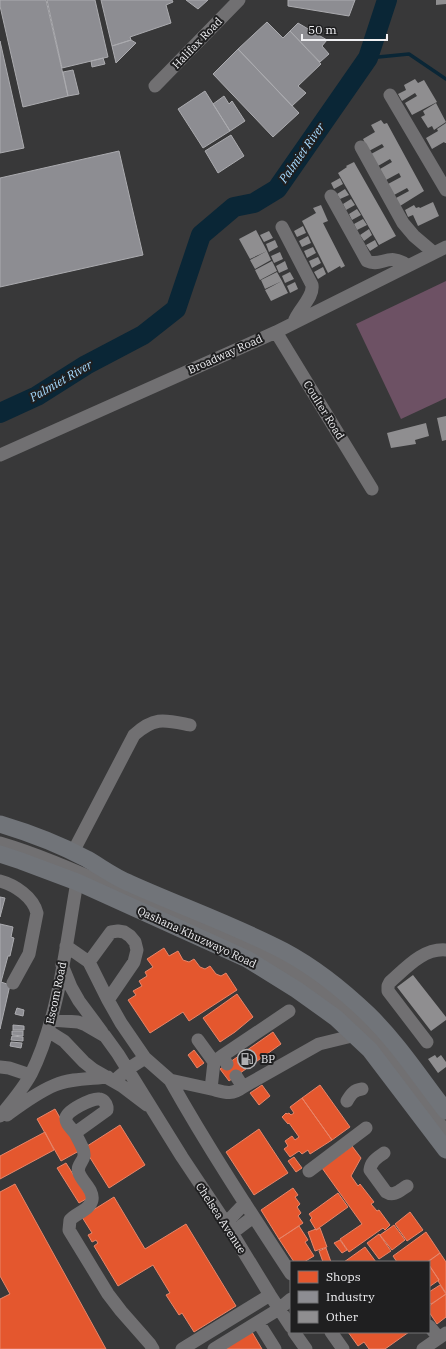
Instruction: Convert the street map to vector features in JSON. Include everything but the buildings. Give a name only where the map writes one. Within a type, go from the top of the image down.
[{"type":"main road","name":"Qashana Khuzwayo Road","points":[[0,824],[46,840],[79,867],[247,959],[316,1002],[356,1035],[378,1059],[446,1150]]},
{"type":"main road","name":"Qashana Khuzwayo Road","points":[[0,854],[21,860],[79,867],[127,882],[257,938],[285,952],[312,968],[368,1014],[398,1049],[446,1111]]},
{"type":"street","name":"Halifax Road","points":[[155,86],[238,0]]},
{"type":"street","points":[[390,96],[446,190]]},
{"type":"street","points":[[361,147],[403,223],[414,236],[434,253]]},
{"type":"street","points":[[331,196],[367,261],[371,263],[392,259],[398,260],[408,266]]},
{"type":"street","points":[[282,227],[312,285],[311,294],[297,313],[294,322]]},
{"type":"street","name":"Broadway Road","points":[[0,455],[276,332],[446,247]]},
{"type":"street","name":"Coulter Road","points":[[276,332],[372,489]]},
{"type":"street","name":"Escom Road","points":[[0,1116],[30,1075],[50,1025],[66,946],[79,867],[134,735],[148,724],[155,721],[167,720],[190,725]]},
{"type":"street","points":[[0,843],[38,856],[79,867],[238,942],[266,956],[307,980],[360,1024],[386,1053],[446,1132]]},
{"type":"street","points":[[0,881],[8,884],[28,898],[35,907],[37,913],[29,954],[13,983]]},
{"type":"street","points":[[89,962],[111,932],[124,932],[135,942],[136,950],[134,962],[108,1000]]},
{"type":"street","points":[[66,946],[89,962],[121,1023],[146,1058],[170,1080],[195,1124],[244,1203],[290,1272]]},
{"type":"street","points":[[427,1042],[388,991],[388,986],[390,982],[419,958],[431,952],[446,950]]},
{"type":"street","points":[[62,965],[71,987],[79,1001],[105,1036]]},
{"type":"street","points":[[211,1089],[221,1061],[289,1011]]},
{"type":"street","name":"Chelsea Avenue","points":[[50,1025],[78,1022],[105,1036],[290,1326]]},
{"type":"street","name":"Chelsea Avenue","points":[[50,1025],[84,1062],[111,1079],[152,1109]]},
{"type":"street","points":[[170,1080],[230,1093],[236,1092],[319,1044],[356,1035]]},
{"type":"street","points":[[198,1040],[221,1061]]},
{"type":"street","points":[[0,1119],[30,1099],[55,1085],[66,1082],[111,1079],[146,1058]]},
{"type":"street","points":[[0,1067],[9,1068],[30,1075]]},
{"type":"street","points":[[236,1076],[243,1087]]},
{"type":"street","points":[[347,1101],[352,1093],[356,1090],[362,1089]]},
{"type":"street","points":[[309,1171],[366,1128]]},
{"type":"street","points":[[75,1133],[84,1154],[78,1167],[78,1172],[93,1198],[89,1206],[70,1220],[69,1230],[108,1294],[153,1349]]},
{"type":"street","points":[[384,1153],[373,1161],[370,1165],[370,1170],[389,1194],[393,1194],[407,1186]]},
{"type":"street","points":[[229,1228],[244,1203]]},
{"type":"street","points":[[229,1228],[253,1217]]},
{"type":"street","points":[[182,1349],[270,1295]]},
{"type":"street","points":[[214,1349],[279,1309],[290,1300]]},
{"type":"street","points":[[258,1322],[275,1349]]},
{"type":"street","points":[[430,1328],[436,1342]]},
{"type":"street","points":[[295,1333],[306,1349]]},
{"type":"street","points":[[332,1333],[342,1349]]},
{"type":"shaded area","points":[[446,281],[446,398],[401,419],[356,324]]},
{"type":"waterway","name":"Palmiet River","points":[[0,413],[37,396],[86,365],[143,335],[176,309],[201,235],[234,207],[254,203],[277,189],[368,58],[387,0]]},
{"type":"waterway","points":[[368,58],[409,54],[446,79]]},
{"type":"place","name":"BP","points":[[247,1059]]}]
